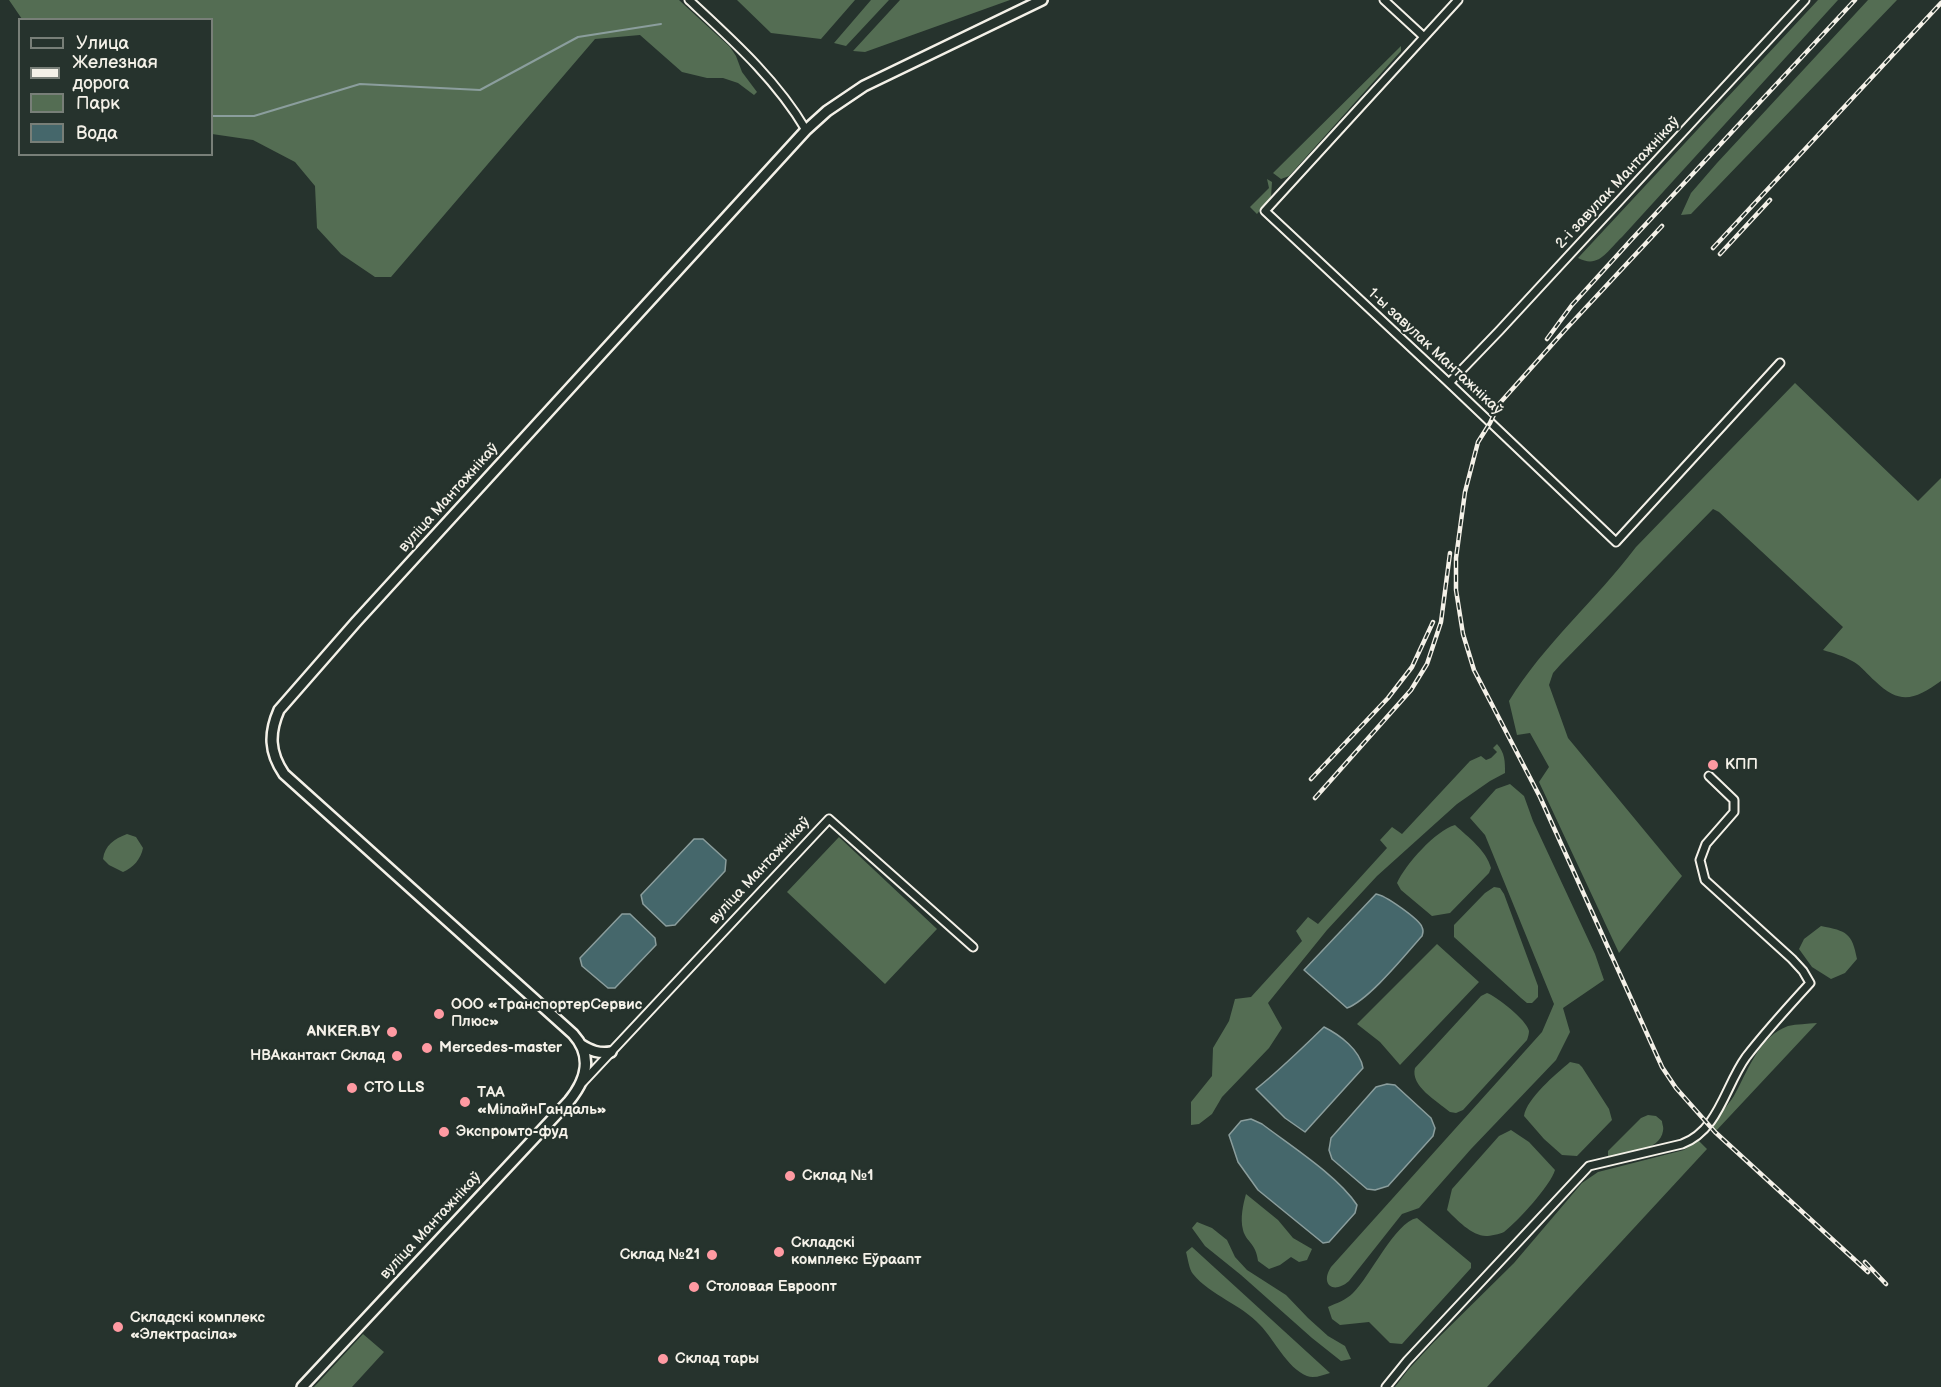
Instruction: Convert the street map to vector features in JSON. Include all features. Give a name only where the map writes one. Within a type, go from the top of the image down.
[{"type":"street","points":[[689,0],[768,77],[806,130]]},
{"type":"street","name":"вуліца Мантажнікаў","points":[[580,1044],[573,1034],[284,774],[273,752],[271,734],[279,710],[356,622],[806,130],[827,111],[864,86],[1042,0]]},
{"type":"street","points":[[1384,0],[1423,36]]},
{"type":"street","name":"1-ы завулак Мантажнікаў","points":[[1458,0],[1265,211],[1616,542],[1780,363]]},
{"type":"street","name":"2-і завулак Мантажнікаў","points":[[1449,383],[1805,0]]},
{"type":"street","points":[[1386,1387],[1407,1361],[1589,1166],[1692,1140],[1709,1125],[1746,1057],[1810,983],[1803,970],[1792,959],[1705,880],[1700,860],[1706,844],[1734,812],[1734,800],[1708,776]]},
{"type":"street","name":"вуліца Мантажнікаў","points":[[302,1387],[829,819],[973,947]]},
{"type":"street","points":[[580,1044],[597,1052],[611,1052]]},
{"type":"street","points":[[580,1044],[585,1063],[581,1084]]},
{"type":"green space","points":[[9,0],[679,0],[730,47],[742,72],[757,92],[754,95],[738,83],[723,78],[707,78],[682,72],[640,35],[595,39],[391,277],[375,277],[341,254],[317,228],[315,186],[295,162],[253,140],[213,134],[213,18],[21,18]]},
{"type":"green space","points":[[737,0],[855,0],[821,39],[771,33]]},
{"type":"green space","points":[[871,0],[889,0],[846,46],[834,43]]},
{"type":"green space","points":[[900,0],[1010,0],[865,52],[853,51]]},
{"type":"green space","points":[[1818,0],[1838,0],[1607,253],[1592,261],[1578,258]]},
{"type":"green space","points":[[1868,0],[1897,0],[1691,214],[1681,215],[1691,193],[1717,163]]},
{"type":"green space","points":[[1401,46],[1401,51],[1289,176],[1281,179],[1273,173]]},
{"type":"green space","points":[[1267,179],[1272,182],[1271,197],[1257,214],[1250,207],[1269,188]]},
{"type":"green space","points":[[1795,383],[1918,501],[1941,478],[1941,681],[1916,696],[1900,697],[1884,689],[1854,662],[1823,650],[1843,627],[1719,512],[1713,509],[1561,664],[1553,673],[1549,685],[1568,738],[1682,876],[1619,953],[1539,782],[1549,767],[1530,733],[1517,735],[1509,701],[1538,660],[1636,547]]},
{"type":"green space","points":[[1497,744],[1504,757],[1505,773],[1457,804],[1377,876],[1327,930],[1268,1003],[1282,1028],[1269,1048],[1222,1097],[1212,1114],[1199,1124],[1191,1125],[1191,1102],[1212,1076],[1213,1048],[1229,1021],[1235,999],[1251,997],[1302,941],[1296,931],[1308,917],[1318,924],[1387,848],[1380,840],[1392,827],[1402,834],[1470,761],[1481,756],[1486,760],[1491,758],[1497,752],[1493,748]]},
{"type":"green space","points":[[1510,784],[1524,796],[1533,821],[1595,954],[1604,980],[1563,1008],[1570,1032],[1556,1060],[1471,1149],[1419,1208],[1402,1214],[1349,1281],[1338,1287],[1330,1286],[1327,1278],[1331,1267],[1542,1032],[1554,1004],[1485,835],[1470,818],[1496,789]]},
{"type":"green space","points":[[1455,825],[1481,850],[1491,868],[1489,873],[1450,913],[1432,916],[1401,890],[1397,883],[1407,867],[1430,841]]},
{"type":"green space","points":[[127,834],[136,837],[143,848],[136,863],[123,872],[103,859],[111,843]]},
{"type":"green space","points":[[839,837],[937,929],[885,984],[787,892]]},
{"type":"green space","points":[[1494,887],[1500,888],[1504,894],[1538,986],[1538,997],[1532,1003],[1527,1003],[1521,998],[1454,937],[1454,925],[1485,893]]},
{"type":"green space","points":[[1821,926],[1847,935],[1853,944],[1857,959],[1845,973],[1831,979],[1812,967],[1799,949],[1804,939]]},
{"type":"green space","points":[[1437,944],[1479,982],[1400,1065],[1380,1042],[1357,1024]]},
{"type":"green space","points":[[1487,993],[1504,1003],[1523,1021],[1529,1031],[1528,1038],[1463,1110],[1456,1113],[1450,1112],[1420,1087],[1415,1068],[1481,996]]},
{"type":"green space","points":[[1817,1023],[1715,1132],[1712,1126],[1734,1096],[1756,1054],[1770,1037],[1788,1026]]},
{"type":"green space","points":[[1570,1062],[1582,1067],[1609,1109],[1612,1120],[1577,1156],[1562,1155],[1524,1116],[1536,1094]]},
{"type":"green space","points":[[1648,1115],[1656,1116],[1662,1121],[1661,1138],[1650,1147],[1612,1157],[1608,1156],[1608,1151],[1641,1118]]},
{"type":"green space","points":[[1511,1130],[1529,1142],[1555,1170],[1541,1194],[1510,1227],[1504,1232],[1488,1236],[1481,1235],[1465,1226],[1447,1210],[1452,1189],[1499,1136]]},
{"type":"green space","points":[[1698,1140],[1707,1149],[1487,1387],[1395,1387],[1434,1342],[1514,1263],[1582,1183],[1598,1172],[1684,1150]]},
{"type":"green space","points":[[1246,1194],[1278,1220],[1293,1238],[1312,1249],[1307,1260],[1299,1262],[1291,1257],[1269,1269],[1258,1261],[1255,1250],[1244,1234],[1242,1225]]},
{"type":"green space","points":[[1417,1218],[1471,1263],[1471,1268],[1402,1344],[1390,1343],[1369,1322],[1340,1325],[1332,1319],[1328,1307],[1353,1293],[1400,1229]]},
{"type":"green space","points":[[1197,1222],[1212,1228],[1227,1240],[1235,1257],[1247,1270],[1286,1295],[1328,1336],[1345,1346],[1351,1359],[1341,1361],[1205,1246],[1192,1228]]},
{"type":"green space","points":[[1192,1247],[1330,1373],[1310,1377],[1293,1367],[1252,1318],[1208,1288],[1193,1274],[1186,1252]]},
{"type":"green space","points":[[363,1334],[384,1352],[352,1387],[314,1387]]},
{"type":"water","points":[[694,839],[703,839],[726,860],[725,871],[675,925],[666,926],[643,904],[641,895]]},
{"type":"water","points":[[1376,894],[1387,898],[1408,913],[1420,923],[1423,933],[1376,987],[1347,1008],[1304,970]]},
{"type":"water","points":[[622,914],[630,914],[655,938],[656,945],[615,988],[608,988],[582,966],[580,958]]},
{"type":"water","points":[[1324,1027],[1354,1049],[1363,1068],[1305,1132],[1285,1118],[1256,1089]]},
{"type":"water","points":[[1387,1084],[1395,1085],[1431,1118],[1435,1128],[1433,1136],[1388,1186],[1375,1190],[1367,1189],[1332,1159],[1329,1150],[1331,1138],[1376,1087]]},
{"type":"water","points":[[1251,1119],[1262,1124],[1313,1162],[1338,1183],[1357,1205],[1355,1213],[1329,1242],[1323,1243],[1258,1190],[1238,1162],[1229,1135],[1241,1121]]},
{"type":"waterway","points":[[213,116],[254,116],[360,84],[480,90],[578,37],[661,24]]},
{"type":"railway","points":[[1547,339],[1572,305],[1855,0]]},
{"type":"railway","points":[[1713,248],[1941,3]]},
{"type":"railway","points":[[1720,254],[1770,200]]},
{"type":"railway","points":[[1662,226],[1499,404],[1478,442],[1465,492],[1456,558],[1456,590],[1463,634],[1474,670],[1540,797],[1662,1067],[1676,1088],[1715,1132],[1868,1272]]},
{"type":"railway","points":[[1315,798],[1411,690],[1427,664],[1441,622],[1450,553]]},
{"type":"railway","points":[[1311,779],[1388,698],[1412,667],[1433,622]]},
{"type":"railway","points":[[1865,1262],[1886,1284]]},
{"type":"place","name":"КПП","points":[[1713,765]]},
{"type":"place","name":"ООО «ТранспортерСервис Плюс»","points":[[439,1014]]},
{"type":"place","name":"ANKER.BY","points":[[392,1032]]},
{"type":"place","name":"Mercedes-master","points":[[427,1048]]},
{"type":"place","name":"НВАкантакт Склад","points":[[397,1056]]},
{"type":"place","name":"СТО LLS","points":[[352,1088]]},
{"type":"place","name":"ТАА «МілайнГандаль»","points":[[465,1102]]},
{"type":"place","name":"Экспромто-фуд","points":[[444,1132]]},
{"type":"place","name":"Склад №1","points":[[790,1176]]},
{"type":"place","name":"Складскі комплекс Еўраапт","points":[[779,1252]]},
{"type":"place","name":"Склад №21","points":[[712,1255]]},
{"type":"place","name":"Столовая Евроопт","points":[[694,1287]]},
{"type":"place","name":"Складскі комплекс «Электрасіла»","points":[[118,1327]]},
{"type":"place","name":"Склад тары","points":[[663,1359]]}]
